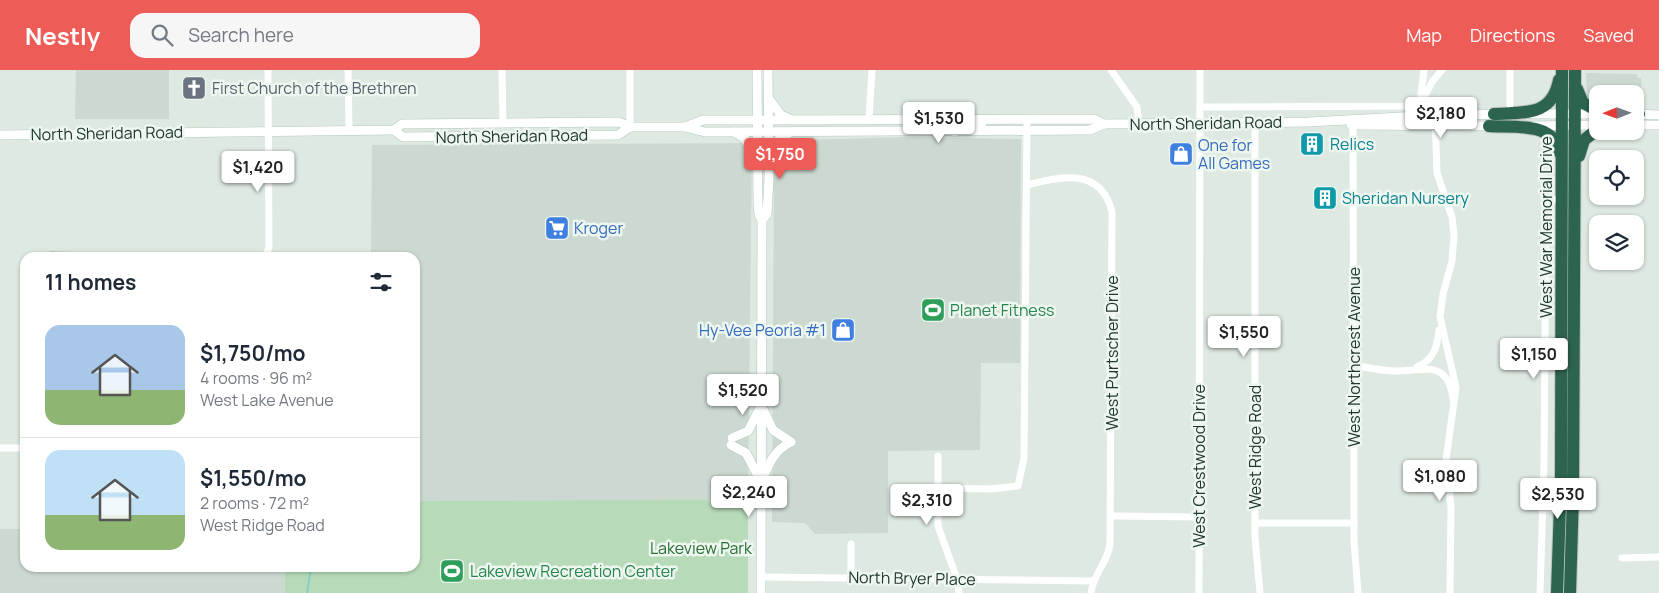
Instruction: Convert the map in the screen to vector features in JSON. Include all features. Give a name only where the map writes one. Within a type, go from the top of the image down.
[{"type":"highway","name":"West War Memorial Drive","points":[[1557,593],[1567,509],[1574,221],[1569,120],[1561,70]]},
{"type":"highway","points":[[1492,120],[1542,108],[1555,94],[1561,70]]},
{"type":"highway","name":"West War Memorial Drive","points":[[1570,593],[1562,199],[1575,70]]},
{"type":"highway","points":[[1575,70],[1576,85],[1580,99],[1589,108]]},
{"type":"highway","points":[[1492,120],[1551,134],[1559,150],[1562,199]]},
{"type":"highway","points":[[1574,221],[1580,151],[1589,135]]},
{"type":"main road","points":[[757,70],[757,156],[759,215],[762,220],[761,593]]},
{"type":"main road","points":[[762,220],[767,214],[769,151],[768,70]]},
{"type":"main road","points":[[769,98],[781,116],[792,120]]},
{"type":"main road","points":[[735,120],[745,115],[757,100]]},
{"type":"main road","name":"North Sheridan Road","points":[[1569,120],[1589,114]]},
{"type":"main road","name":"North Sheridan Road","points":[[1353,122],[1435,115],[1492,120],[1569,120],[1589,125]]},
{"type":"main road","points":[[1644,116],[1659,115]]},
{"type":"main road","points":[[840,132],[850,126],[865,125],[869,119]]},
{"type":"main road","points":[[909,119],[926,124],[945,125],[952,128],[955,132],[962,125],[981,124],[998,119]]},
{"type":"main road","name":"North Sheridan Road","points":[[685,127],[703,120],[1094,119],[1104,124]]},
{"type":"main road","name":"North Sheridan Road","points":[[0,135],[394,130],[402,124],[619,122],[630,127],[685,127],[705,132],[955,132],[1090,130],[1104,124],[1200,122],[1353,122],[1435,127],[1492,120]]},
{"type":"main road","points":[[1644,120],[1659,125]]},
{"type":"main road","points":[[475,124],[490,128],[501,136],[506,132],[521,129],[532,123]]},
{"type":"main road","name":"North Sheridan Road","points":[[394,130],[402,137],[618,135],[630,127]]},
{"type":"main road","points":[[0,128],[17,134]]},
{"type":"main road","points":[[769,151],[778,140],[792,131]]},
{"type":"main road","points":[[734,132],[744,138],[757,156]]},
{"type":"main road","points":[[0,140],[17,134]]},
{"type":"main road","points":[[762,403],[748,431],[732,442],[746,452],[762,483]]},
{"type":"main road","points":[[762,403],[773,430],[791,442],[774,454],[762,483]]},
{"type":"street","points":[[267,252],[269,247],[268,70]]},
{"type":"street","points":[[348,70],[349,130]]},
{"type":"street","points":[[502,70],[503,123]]},
{"type":"street","points":[[630,70],[630,127]]},
{"type":"street","points":[[869,119],[872,70]]},
{"type":"street","points":[[1111,70],[1137,107],[1139,123]]},
{"type":"street","name":"West Crestwood Drive","points":[[1199,593],[1200,70]]},
{"type":"street","points":[[1420,127],[1424,70]]},
{"type":"street","points":[[1420,106],[1430,84],[1442,70]]},
{"type":"street","points":[[1510,70],[1510,105]]},
{"type":"street","points":[[1200,107],[1420,106]]},
{"type":"street","points":[[1412,369],[1428,361],[1438,342],[1440,314],[1452,261],[1454,235],[1452,217],[1437,173],[1435,115]]},
{"type":"street","points":[[937,488],[990,489],[1018,486],[1024,458],[1027,119]]},
{"type":"street","name":"West Ridge Road","points":[[1255,122],[1255,523],[1260,593]]},
{"type":"street","name":"West Northcrest Avenue","points":[[1353,122],[1354,556],[1358,593]]},
{"type":"street","name":"West Purtscher Drive","points":[[1027,185],[1058,178],[1082,178],[1102,190],[1111,207],[1113,222],[1111,516],[1109,551],[1094,581],[1091,593]]},
{"type":"street","points":[[1540,593],[1544,509],[1546,205],[1550,200],[1562,199]]},
{"type":"street","points":[[1440,314],[1442,335],[1456,381],[1446,460],[1451,507],[1450,593]]},
{"type":"street","points":[[1354,365],[1383,370],[1430,368],[1446,379],[1453,395],[1453,414]]},
{"type":"street","points":[[0,448],[20,448]]},
{"type":"street","points":[[938,456],[939,531],[957,579],[958,593]]},
{"type":"street","points":[[1544,509],[1567,509]]},
{"type":"street","points":[[1111,516],[1199,517]]},
{"type":"street","points":[[1255,523],[1354,523]]},
{"type":"street","points":[[851,544],[851,578]]},
{"type":"street","points":[[1622,558],[1659,558]]},
{"type":"street","name":"North Bryer Place","points":[[761,577],[1094,581]]},
{"type":"shaded area","points":[[76,70],[169,70],[169,119],[75,119]]},
{"type":"shaded area","points":[[1586,73],[1637,74],[1638,78],[1641,78],[1641,85],[1589,85],[1589,98],[1587,98]]},
{"type":"shaded area","points":[[904,137],[1021,139],[1020,363],[981,363],[980,450],[888,451],[888,533],[815,534],[805,523],[772,522],[774,166],[777,149],[786,142],[799,140]]},
{"type":"shaded area","points":[[752,143],[748,502],[420,508],[420,252],[371,252],[372,145]]},
{"type":"shaded area","points":[[0,529],[20,529],[20,572],[285,572],[285,593],[0,593]]},
{"type":"green space","name":"Lakeview Park","points":[[709,500],[707,502],[748,502],[748,593],[285,593],[285,572],[420,572],[420,501]]},
{"type":"waterway","points":[[307,593],[310,572]]},
{"type":"place","name":"First Church of the Brethren","points":[[194,88]]},
{"type":"place","name":"Relics","points":[[1312,144]]},
{"type":"place","name":"One for All Games","points":[[1181,154]]},
{"type":"place","name":"Sheridan Nursery","points":[[1325,198]]},
{"type":"place","name":"Kroger","points":[[557,228]]},
{"type":"place","name":"Planet Fitness","points":[[933,310]]},
{"type":"place","name":"Hy-Vee Peoria #1","points":[[843,330]]},
{"type":"place","name":"Lakeview Recreation Center","points":[[452,571]]}]
